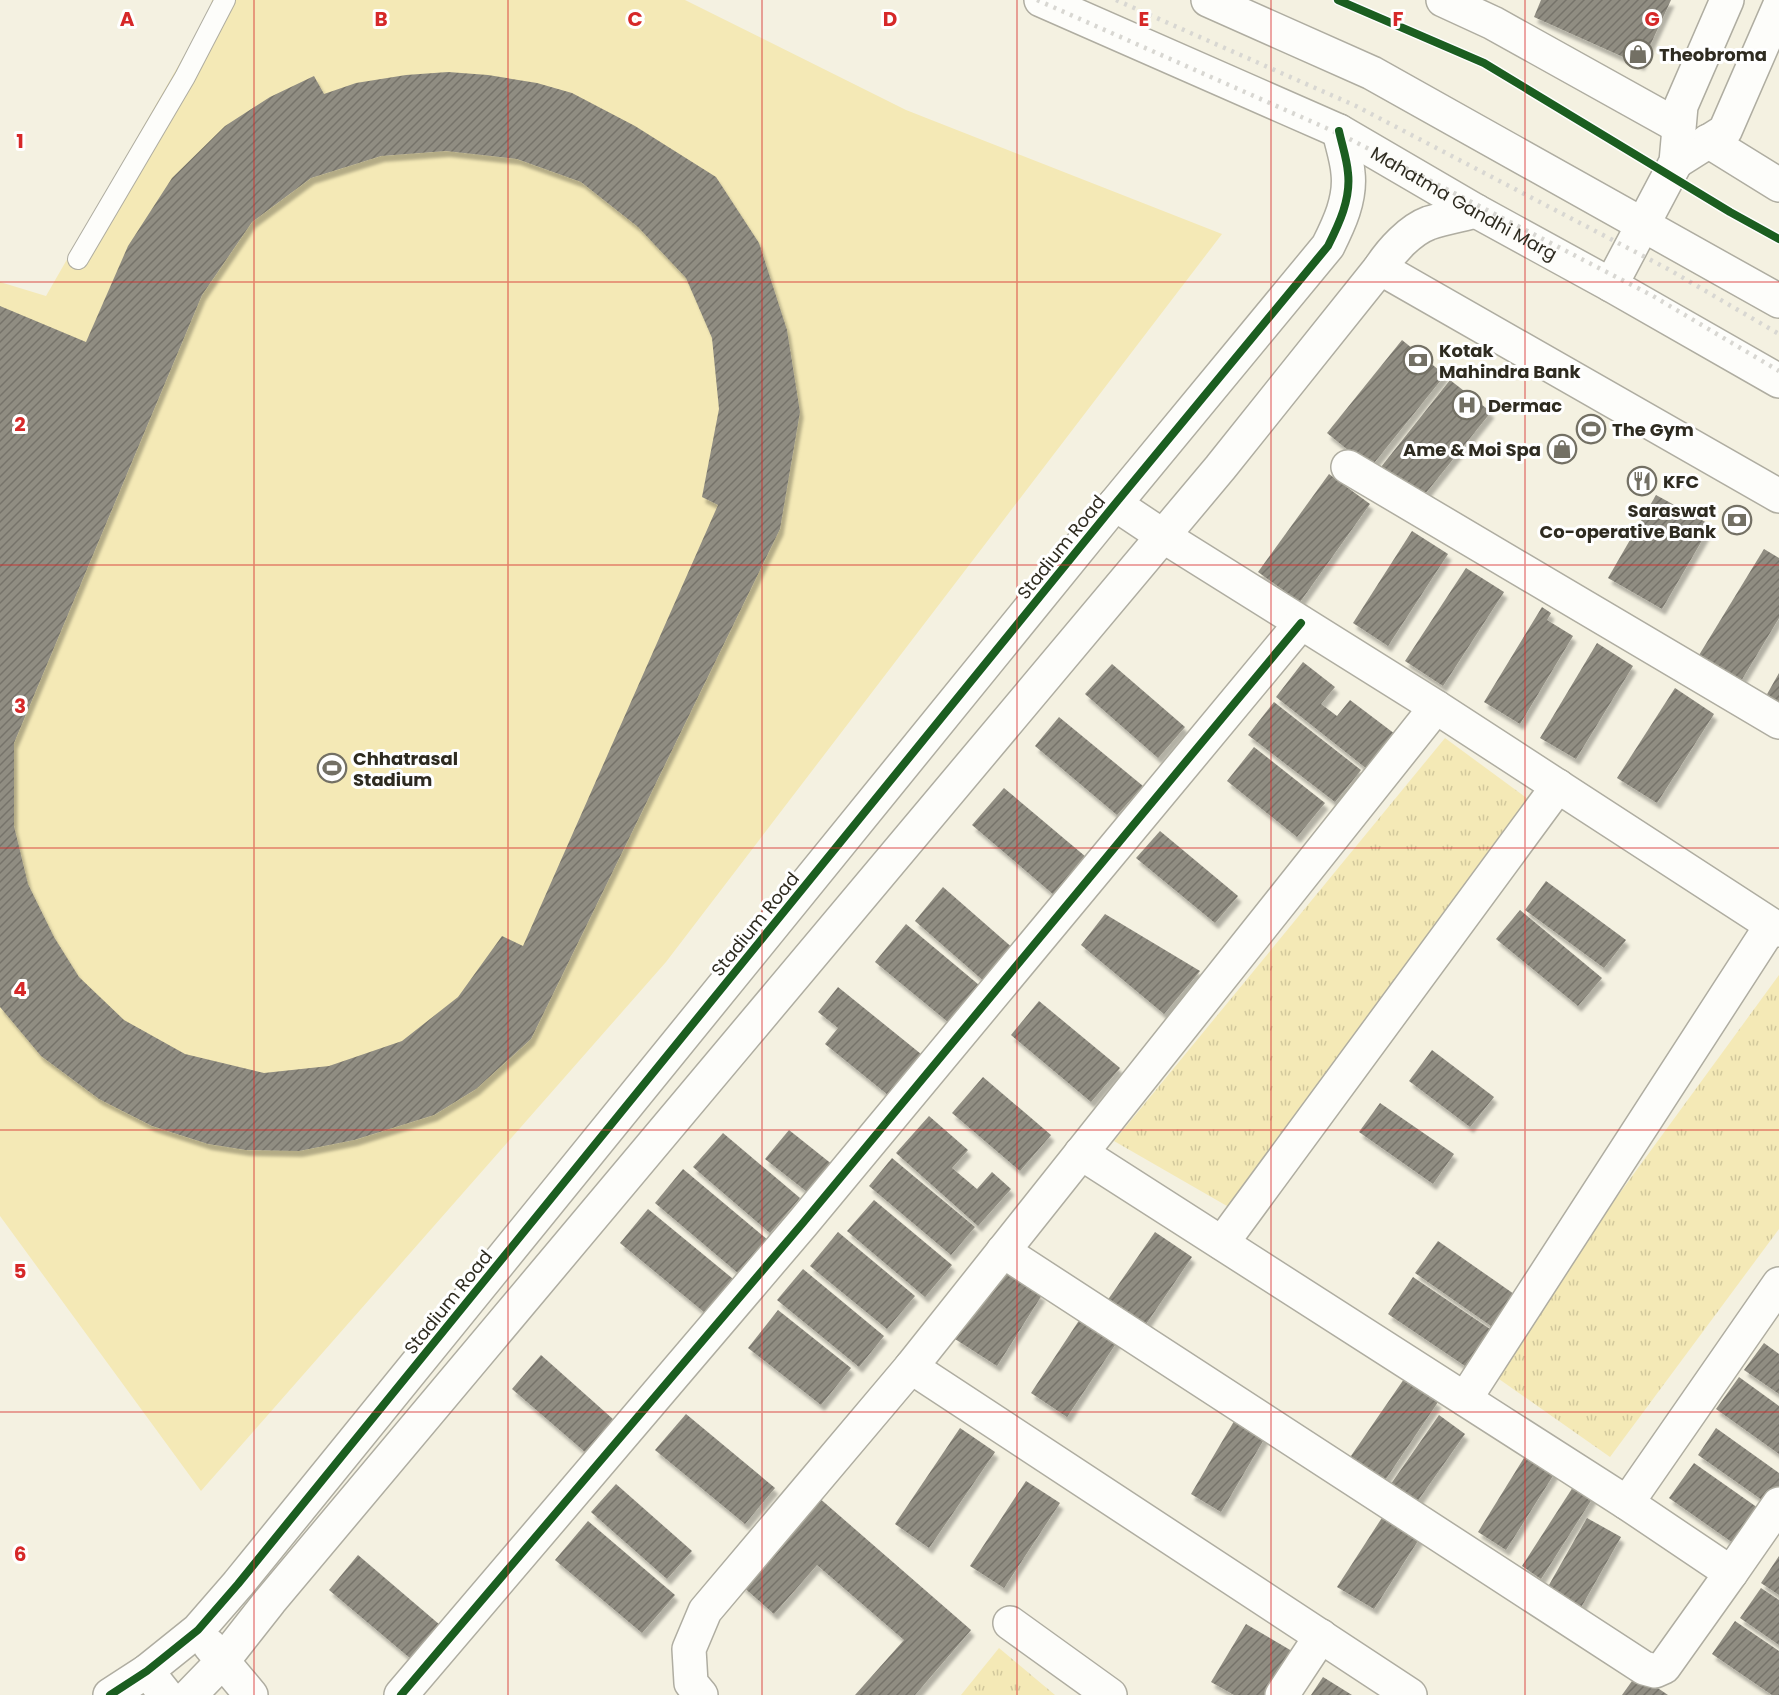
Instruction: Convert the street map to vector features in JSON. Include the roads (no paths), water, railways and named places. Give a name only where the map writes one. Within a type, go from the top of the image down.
[{"type":"street","name":"Mahatma Gandhi Marg","points":[[1041,0],[1339,131],[1476,211],[1779,381]]},
{"type":"street","points":[[1208,0],[1372,73],[1779,301]]},
{"type":"street","points":[[1443,0],[1498,11],[1678,126]]},
{"type":"street","points":[[1611,285],[1672,169],[1681,106],[1727,0]]},
{"type":"street","points":[[1672,169],[1725,130],[1779,7]]},
{"type":"street","name":"Stadium Road","points":[[110,1695],[156,1683],[1115,504],[1328,246],[1341,219],[1349,174],[1339,131]]},
{"type":"street","points":[[1708,141],[1779,185]]},
{"type":"street","points":[[190,1695],[222,1662],[270,1601],[1262,417],[1380,268],[1389,253],[1427,224],[1476,211]]},
{"type":"street","points":[[1380,268],[1779,496]]},
{"type":"street","points":[[1348,467],[1779,722]]},
{"type":"street","points":[[1115,504],[1437,707],[1775,928],[1465,1399]]},
{"type":"street","points":[[401,1695],[802,1224],[1301,623]]},
{"type":"street","points":[[701,1695],[691,1683],[689,1649],[705,1611],[911,1367],[1437,707]]},
{"type":"street","points":[[1222,1243],[1558,786]]},
{"type":"street","points":[[1081,1153],[1627,1503],[1731,1573]]},
{"type":"street","points":[[1003,1251],[1644,1668],[1655,1671],[1664,1667],[1779,1504]]},
{"type":"street","points":[[1627,1503],[1779,1284]]},
{"type":"street","points":[[911,1367],[1410,1695]]},
{"type":"street","points":[[1010,1623],[1110,1695]]},
{"type":"street","points":[[198,1630],[251,1695]]},
{"type":"street","points":[[1282,1695],[1321,1636]]},
{"type":"lane","points":[[78,259],[185,77],[225,0]]},
{"type":"railway","points":[[1037,0],[1342,135],[1653,296],[1779,371]]},
{"type":"railway","points":[[1116,0],[1356,106],[1668,269],[1779,334]]},
{"type":"place","name":"Theobroma","points":[[1638,54]]},
{"type":"place","name":"Kotak Mahindra Bank","points":[[1418,360]]},
{"type":"place","name":"Dermac","points":[[1467,405]]},
{"type":"place","name":"The Gym","points":[[1591,429]]},
{"type":"place","name":"Ame & Moi Spa","points":[[1562,449]]},
{"type":"place","name":"KFC","points":[[1642,481]]},
{"type":"place","name":"Saraswat Co-operative Bank","points":[[1737,520]]},
{"type":"place","name":"Chhatrasal Stadium","points":[[332,768]]}]
